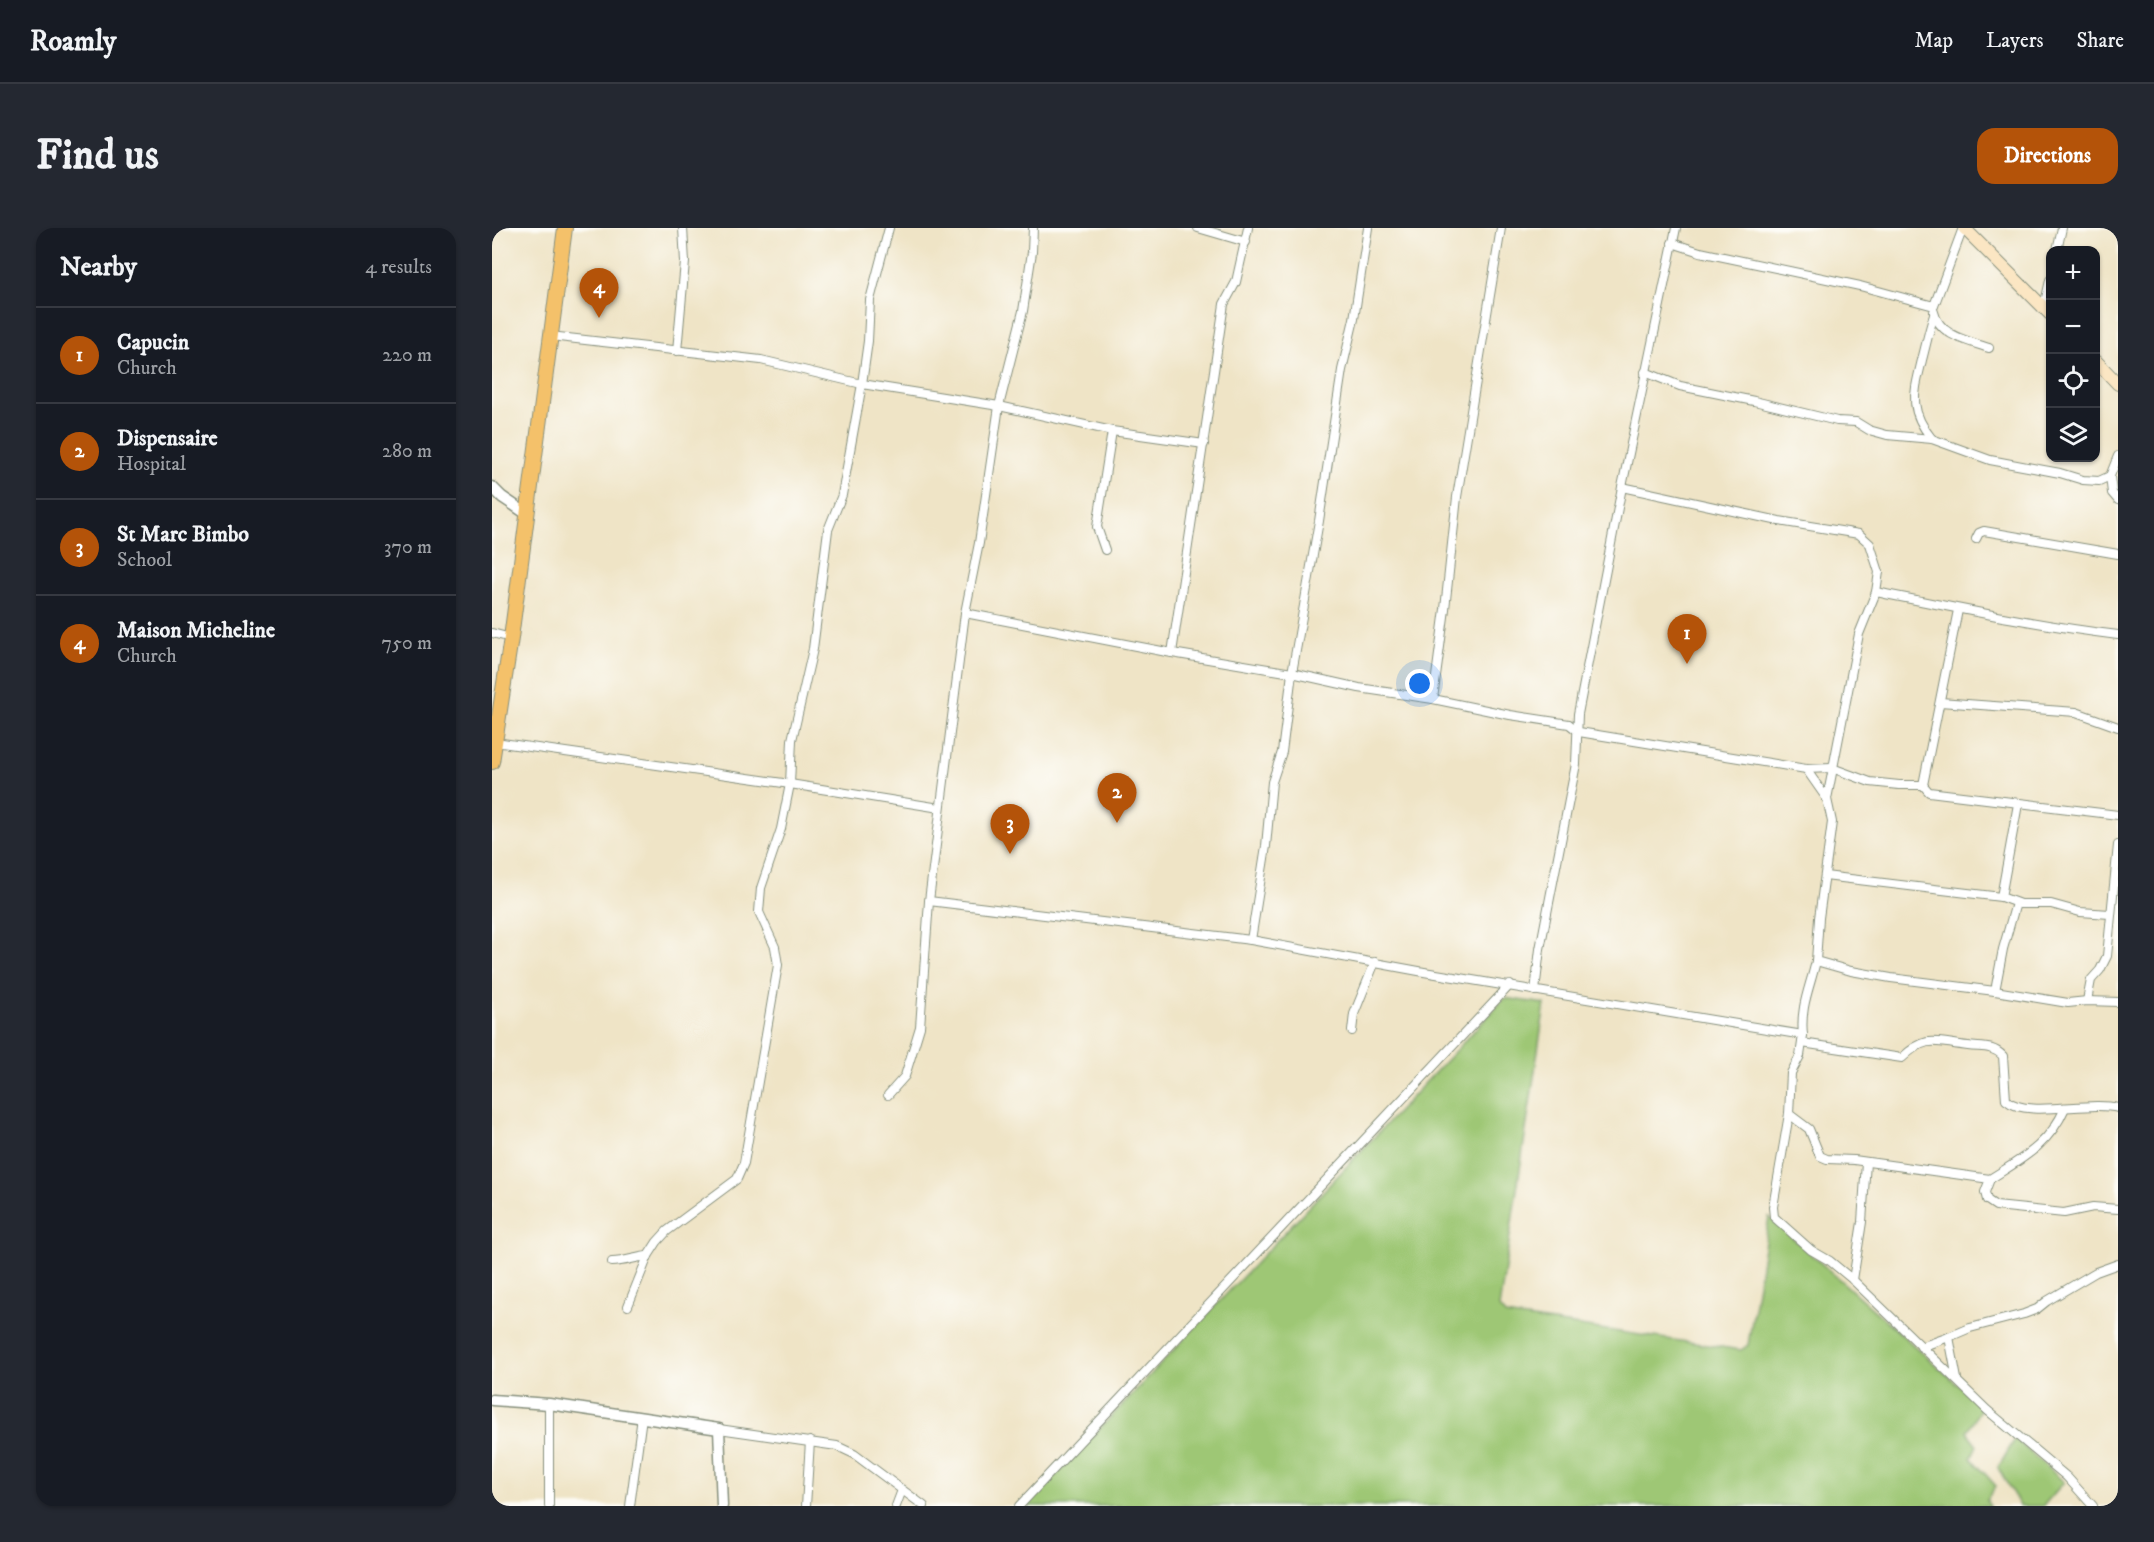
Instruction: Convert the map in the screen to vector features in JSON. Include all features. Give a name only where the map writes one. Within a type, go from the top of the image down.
[{"type":"main road","points":[[492,762],[511,638],[565,228]]},
{"type":"main road","points":[[1964,228],[2046,310]]},
{"type":"main road","points":[[2100,365],[2118,384]]},
{"type":"street","points":[[677,351],[685,262],[683,228]]},
{"type":"street","points":[[628,1306],[648,1256],[657,1242],[667,1231],[737,1179],[744,1163],[778,965],[775,947],[759,912],[761,888],[781,830],[790,784],[792,740],[813,649],[828,530],[842,495],[862,384],[868,341],[870,300],[889,228]]},
{"type":"street","points":[[888,1095],[905,1076],[920,1027],[929,901],[965,613],[979,543],[999,406],[1023,310],[1032,252],[1033,228]]},
{"type":"street","points":[[1198,228],[1246,242]]},
{"type":"street","points":[[1172,653],[1224,304],[1236,282],[1248,228]]},
{"type":"street","points":[[1251,940],[1266,846],[1272,782],[1282,752],[1292,673],[1368,228]]},
{"type":"street","points":[[1433,699],[1458,497],[1501,228]]},
{"type":"street","points":[[1535,991],[1559,840],[1576,764],[1578,714],[1645,372],[1676,228]]},
{"type":"street","points":[[1932,439],[1923,428],[1917,412],[1914,389],[1934,310],[1964,228]]},
{"type":"street","points":[[2058,246],[2062,228]]},
{"type":"street","points":[[1672,243],[1700,252],[1860,286],[1934,310],[1951,334],[1989,348]]},
{"type":"street","points":[[550,336],[761,360],[862,384],[999,406],[1112,430],[1204,444]]},
{"type":"street","points":[[1645,372],[1680,386],[1837,421],[1856,422],[1869,430],[1887,435],[1932,439],[2006,464],[2061,473],[2084,480],[2099,481],[2110,476]]},
{"type":"street","points":[[1105,550],[1097,527],[1112,430]]},
{"type":"street","points":[[2118,456],[2110,476],[2112,493],[2118,500]]},
{"type":"street","points":[[492,487],[502,497],[527,514]]},
{"type":"street","points":[[1622,487],[1779,521],[1859,534],[1870,544],[1879,572],[1876,592],[1859,634],[1827,799]]},
{"type":"street","points":[[1976,539],[1979,533],[1984,531],[2118,554]]},
{"type":"street","points":[[1876,592],[1958,610],[2118,635]]},
{"type":"street","points":[[1923,785],[1958,610]]},
{"type":"street","points":[[965,613],[1172,653],[1292,673],[1359,688],[1569,724],[1579,732],[1806,769],[1832,768],[1870,782],[1923,785],[1929,792],[2118,815]]},
{"type":"street","points":[[492,633],[511,638]]},
{"type":"street","points":[[1940,702],[2076,712],[2118,727]]},
{"type":"street","points":[[495,742],[940,808]]},
{"type":"street","points":[[1806,769],[1827,799],[1833,822],[1826,858],[1816,961],[1801,1017],[1800,1056],[1791,1072],[1789,1114],[1773,1207],[1774,1217],[1811,1250],[1830,1261],[1853,1280],[1995,1417],[2067,1477],[2093,1506]]},
{"type":"street","points":[[2001,897],[2018,804]]},
{"type":"street","points":[[2087,1001],[2091,980],[2100,970],[2107,956],[2118,845]]},
{"type":"street","points":[[1825,876],[2001,897],[2016,903],[2051,904],[2080,912],[2110,914]]},
{"type":"street","points":[[929,901],[1251,940],[1424,972],[1510,985],[1902,1058],[1915,1046],[1935,1040],[1986,1047],[1996,1050],[2003,1056],[2006,1100],[2012,1106],[2054,1109],[2111,1106],[2118,1108]]},
{"type":"street","points":[[1995,991],[2003,949],[2016,903]]},
{"type":"street","points":[[1816,961],[1851,971],[1891,978],[2068,1003],[2118,1002]]},
{"type":"street","points":[[1352,1031],[1354,1014],[1375,962]]},
{"type":"street","points":[[1021,1505],[1510,985]]},
{"type":"street","points":[[2066,1108],[2042,1145],[1990,1179],[1984,1192],[1987,1200],[1996,1206],[2064,1213],[2093,1207],[2118,1209]]},
{"type":"street","points":[[1789,1114],[1809,1129],[1820,1156],[1827,1159],[1990,1179]]},
{"type":"street","points":[[1853,1280],[1862,1222],[1866,1162]]},
{"type":"street","points":[[612,1262],[648,1256]]},
{"type":"street","points":[[1921,1347],[1970,1328],[2037,1309],[2096,1272],[2118,1264]]},
{"type":"street","points":[[1949,1337],[1957,1380]]},
{"type":"street","points":[[492,1400],[549,1404],[837,1446],[854,1454],[924,1506]]},
{"type":"street","points":[[549,1404],[549,1506]]},
{"type":"street","points":[[630,1506],[642,1417]]},
{"type":"street","points":[[719,1429],[722,1506]]},
{"type":"street","points":[[806,1506],[810,1441]]},
{"type":"street","points":[[896,1506],[902,1490]]},
{"type":"street","points":[[1021,1505],[1036,1497]]},
{"type":"green space","points":[[1505,998],[1545,1004],[1499,1308],[1505,1315],[1741,1350],[1748,1345],[1769,1217],[1982,1406],[1967,1432],[1977,1445],[1971,1458],[1996,1486],[1986,1500],[1990,1506],[1027,1506]]},
{"type":"green space","points":[[2015,1439],[2064,1482],[2043,1506],[2020,1506],[1998,1468]]},
{"type":"place","name":"Maison Micheline","points":[[599,318]]},
{"type":"place","name":"Capucin","points":[[1687,664]]},
{"type":"place","name":"Dispensaire","points":[[1117,823]]},
{"type":"place","name":"St Marc Bimbo","points":[[1010,854]]}]
